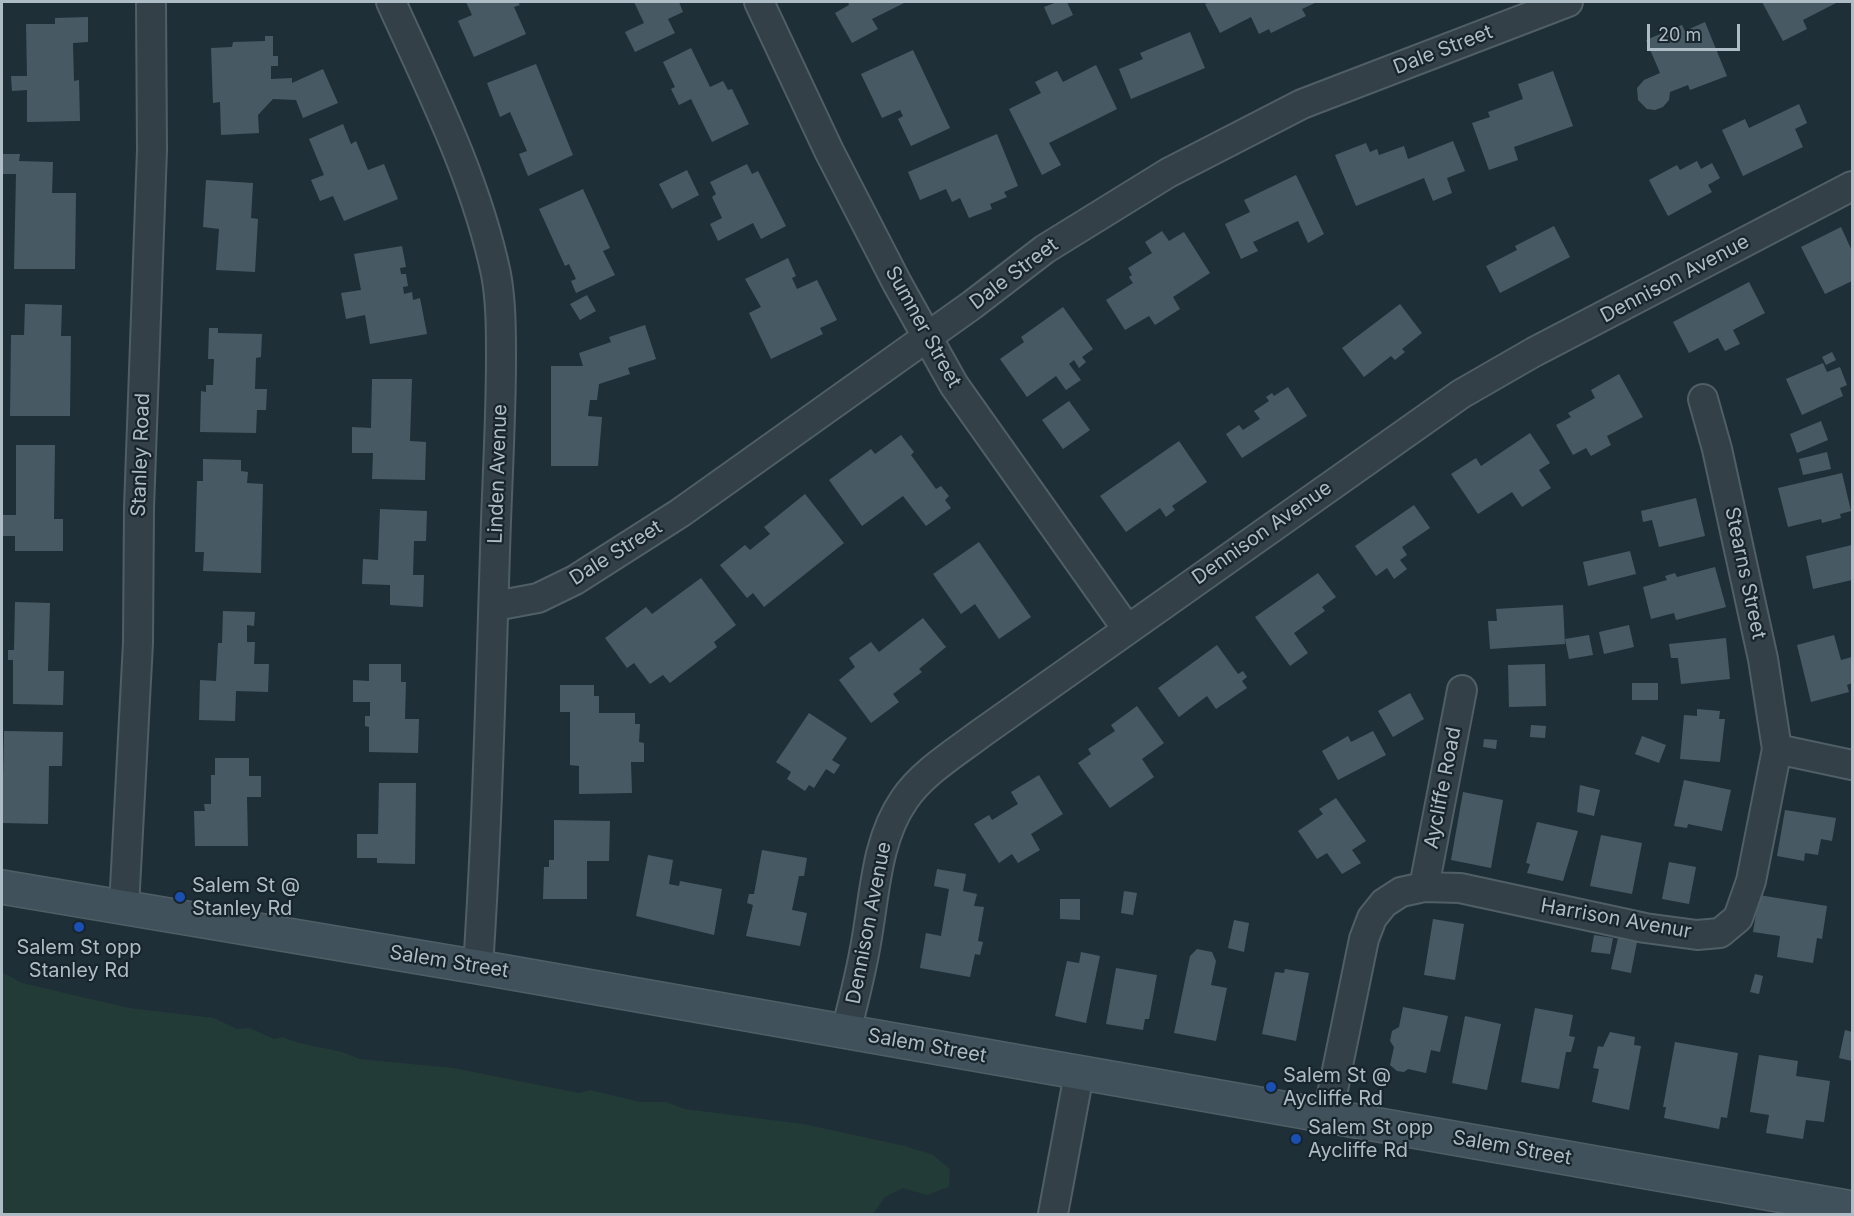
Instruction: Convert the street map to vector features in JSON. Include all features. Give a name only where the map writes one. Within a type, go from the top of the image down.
[{"type":"main road","name":"Salem Street","points":[[2,887],[478,967],[1079,1074],[1328,1114],[1852,1208]]},
{"type":"street","name":"Stanley Road","points":[[124,907],[138,643],[139,508],[152,150],[152,2]]},
{"type":"street","name":"Linden Avenue","points":[[391,2],[465,169],[484,225],[496,276],[501,316],[501,415],[495,606],[487,742],[485,868],[478,967]]},
{"type":"street","name":"Sumner Street","points":[[759,2],[829,151],[954,385],[1127,629]]},
{"type":"street","name":"Dale Street","points":[[495,606],[538,598],[575,580],[680,513],[927,337],[1045,249],[1103,211],[1244,132],[1302,104],[1568,2]]},
{"type":"street","name":"Dennison Avenue","points":[[846,1031],[860,978],[879,868],[889,827],[904,799],[945,761],[1127,629],[1461,394],[1534,352],[1852,186]]},
{"type":"street","name":"Stearns Street","points":[[1703,399],[1718,449],[1761,648],[1777,749]]},
{"type":"street","name":"Aycliffe Road","points":[[1424,887],[1462,690]]},
{"type":"street","points":[[1777,749],[1852,765]]},
{"type":"street","name":"Harrison Avenur","points":[[1328,1114],[1364,939],[1372,918],[1384,903],[1401,892],[1424,887],[1461,888],[1646,928],[1697,935],[1720,933],[1738,918],[1751,881],[1777,749]]},
{"type":"street","points":[[1053,1215],[1079,1074]]},
{"type":"green space","points":[[2,972],[22,983],[129,1008],[214,1018],[237,1029],[250,1028],[274,1039],[283,1037],[359,1059],[453,1068],[579,1093],[590,1090],[640,1102],[666,1102],[685,1109],[803,1124],[905,1146],[933,1155],[950,1169],[949,1187],[927,1195],[903,1188],[885,1197],[873,1214],[2,1214]]},
{"type":"building","points":[[466,2],[518,2],[520,5],[514,7],[526,34],[474,57],[458,21],[472,15]]},
{"type":"building","points":[[634,2],[679,2],[683,12],[668,19],[675,33],[635,52],[625,32],[644,23]]},
{"type":"building","points":[[848,2],[906,2],[872,19],[878,29],[852,43],[835,13],[849,5]]},
{"type":"building","points":[[1057,2],[1067,2],[1073,15],[1052,25],[1044,7]]},
{"type":"building","points":[[1210,2],[1317,2],[1302,9],[1306,16],[1271,33],[1269,29],[1259,34],[1251,17],[1220,33],[1205,4]]},
{"type":"building","points":[[1762,2],[1838,2],[1803,20],[1807,29],[1783,41]]},
{"type":"building","points":[[88,17],[88,42],[73,43],[74,81],[79,80],[80,121],[27,122],[27,90],[12,91],[11,76],[27,76],[26,24],[55,24],[55,18]]},
{"type":"building","points":[[1705,22],[1727,76],[1690,90],[1688,85],[1670,92],[1669,100],[1663,107],[1655,110],[1647,109],[1638,100],[1637,88],[1644,80],[1660,73],[1646,40],[1682,25],[1685,31]]},
{"type":"building","points":[[1190,32],[1205,68],[1131,99],[1119,69],[1143,59],[1140,53]]},
{"type":"building","points":[[265,36],[273,36],[273,56],[278,56],[278,66],[271,66],[271,79],[292,78],[292,83],[323,69],[338,103],[303,118],[296,100],[273,99],[258,115],[259,133],[221,135],[220,102],[213,103],[211,48],[232,47],[233,42],[265,41]]},
{"type":"building","points":[[691,48],[710,87],[723,81],[728,90],[732,89],[749,124],[712,142],[691,99],[679,105],[671,89],[675,87],[663,62]]},
{"type":"building","points":[[913,50],[950,128],[911,146],[898,119],[903,116],[900,110],[882,118],[861,74]]},
{"type":"building","points":[[536,64],[573,155],[528,176],[519,154],[527,151],[510,112],[500,117],[487,83]]},
{"type":"building","points":[[1096,65],[1117,109],[1049,143],[1061,165],[1042,175],[1009,109],[1041,93],[1035,82],[1057,71],[1063,82]]},
{"type":"building","points":[[1553,71],[1573,126],[1514,147],[1518,160],[1489,170],[1472,123],[1490,117],[1488,112],[1523,99],[1518,84]]},
{"type":"building","points":[[1799,104],[1807,123],[1795,129],[1803,147],[1743,176],[1722,130],[1745,119],[1749,128]]},
{"type":"building","points":[[343,124],[351,144],[356,141],[368,170],[384,164],[398,199],[344,221],[333,196],[320,201],[311,180],[324,175],[309,139]]},
{"type":"building","points":[[997,134],[1018,186],[1004,192],[1007,197],[990,204],[992,209],[969,218],[960,198],[952,202],[946,189],[920,200],[908,172]]},
{"type":"building","points":[[1453,141],[1465,171],[1447,178],[1452,193],[1433,201],[1424,178],[1356,206],[1335,155],[1366,143],[1370,152],[1377,149],[1379,155],[1404,146],[1408,159]]},
{"type":"building","points":[[2,154],[20,154],[19,161],[53,162],[52,193],[76,193],[75,269],[14,269],[16,174],[2,174]]},
{"type":"building","points":[[1697,161],[1701,169],[1712,163],[1720,178],[1708,185],[1712,192],[1668,216],[1649,180],[1677,165],[1680,170]]},
{"type":"building","points":[[747,164],[752,174],[758,171],[786,226],[761,239],[753,223],[718,241],[710,224],[722,218],[712,197],[716,194],[710,182]]},
{"type":"building","points":[[687,170],[699,195],[672,209],[659,184]]},
{"type":"building","points":[[1296,175],[1324,234],[1308,243],[1298,221],[1253,242],[1258,251],[1241,259],[1225,224],[1250,212],[1244,200]]},
{"type":"building","points":[[206,180],[253,183],[251,218],[258,219],[255,272],[216,270],[219,229],[203,227]]},
{"type":"building","points":[[583,189],[610,248],[603,251],[615,275],[576,293],[571,281],[576,279],[569,264],[565,266],[539,209]]},
{"type":"building","points":[[1554,226],[1570,257],[1500,293],[1486,266],[1517,250],[1515,246]]},
{"type":"building","points":[[1841,227],[1852,251],[1852,281],[1825,294],[1801,247]]},
{"type":"building","points":[[1162,231],[1169,241],[1184,232],[1210,273],[1173,297],[1180,309],[1155,325],[1149,316],[1125,330],[1106,300],[1133,283],[1129,277],[1132,275],[1128,268],[1152,253],[1145,242]]},
{"type":"building","points":[[402,246],[406,267],[400,268],[401,274],[406,274],[408,286],[403,287],[404,294],[412,292],[413,300],[420,298],[427,334],[370,344],[365,315],[346,319],[341,293],[361,290],[354,254]]},
{"type":"building","points":[[788,258],[796,276],[792,278],[797,289],[817,280],[837,320],[820,328],[823,334],[771,359],[749,313],[761,307],[745,279]]},
{"type":"building","points":[[1749,282],[1765,313],[1733,330],[1740,344],[1725,351],[1718,338],[1689,353],[1673,322]]},
{"type":"building","points":[[587,295],[596,311],[580,320],[570,304]]},
{"type":"building","points":[[25,304],[62,305],[61,336],[71,336],[70,416],[10,416],[11,335],[24,335]]},
{"type":"building","points":[[1400,304],[1422,333],[1402,349],[1405,352],[1395,360],[1391,356],[1364,377],[1342,348]]},
{"type":"building","points":[[1063,307],[1093,349],[1082,357],[1086,362],[1079,368],[1074,360],[1069,364],[1081,380],[1066,390],[1056,376],[1027,397],[1000,359],[1024,342],[1021,337]]},
{"type":"building","points":[[645,325],[656,359],[628,368],[630,374],[599,384],[597,400],[590,400],[588,416],[602,417],[598,466],[551,466],[551,366],[583,366],[579,353],[611,342],[609,337]]},
{"type":"building","points":[[209,328],[218,328],[218,333],[262,334],[261,357],[256,358],[255,389],[267,389],[266,410],[257,410],[256,433],[200,432],[201,391],[206,392],[206,385],[213,385],[214,359],[208,359]]},
{"type":"building","points":[[1832,352],[1836,360],[1826,365],[1822,357]]},
{"type":"building","points":[[1823,363],[1827,372],[1840,367],[1847,385],[1840,388],[1843,396],[1802,415],[1786,379]]},
{"type":"building","points":[[1619,374],[1643,417],[1607,436],[1611,445],[1591,456],[1586,448],[1573,455],[1556,425],[1571,417],[1568,413],[1595,398],[1591,390]]},
{"type":"building","points":[[372,379],[412,379],[410,441],[426,442],[425,480],[372,479],[373,453],[352,453],[352,427],[371,428]]},
{"type":"building","points":[[1288,387],[1307,416],[1242,458],[1226,434],[1239,425],[1243,430],[1260,419],[1254,411],[1269,401],[1266,397],[1272,393],[1274,396]]},
{"type":"building","points":[[1069,401],[1090,430],[1063,449],[1042,420]]},
{"type":"building","points":[[1821,421],[1828,440],[1797,453],[1790,434]]},
{"type":"building","points":[[1530,433],[1550,463],[1539,470],[1551,488],[1522,507],[1512,492],[1478,514],[1451,474],[1476,458],[1481,466]]},
{"type":"building","points":[[901,435],[914,452],[911,455],[936,489],[941,486],[949,496],[945,500],[951,508],[926,526],[903,496],[862,526],[829,480],[871,449],[875,454]]},
{"type":"building","points":[[1179,441],[1207,482],[1172,506],[1175,510],[1166,517],[1160,508],[1126,532],[1100,496]]},
{"type":"building","points":[[16,445],[55,445],[54,519],[63,519],[63,551],[15,551],[15,536],[2,536],[2,515],[16,515]]},
{"type":"building","points":[[1827,452],[1831,469],[1803,475],[1799,459]]},
{"type":"building","points":[[203,459],[241,460],[241,471],[248,472],[247,483],[263,484],[261,573],[203,571],[204,552],[195,552],[197,481],[203,481]]},
{"type":"building","points":[[1842,473],[1851,511],[1840,514],[1841,518],[1822,523],[1821,519],[1788,527],[1778,488]]},
{"type":"building","points":[[805,494],[844,543],[764,607],[753,593],[747,598],[720,565],[745,545],[750,550],[770,534],[764,527]]},
{"type":"building","points":[[1696,498],[1705,536],[1659,547],[1652,520],[1643,522],[1641,511]]},
{"type":"building","points":[[1414,505],[1430,528],[1402,547],[1407,555],[1400,560],[1407,569],[1394,579],[1387,568],[1376,576],[1355,546]]},
{"type":"building","points":[[380,509],[427,511],[426,541],[414,541],[413,575],[424,575],[423,607],[390,605],[390,585],[362,584],[363,559],[378,560]]},
{"type":"building","points":[[979,542],[1031,617],[999,639],[975,604],[961,614],[933,574]]},
{"type":"building","points":[[1852,545],[1852,580],[1813,589],[1806,556]]},
{"type":"building","points":[[1630,551],[1636,574],[1588,586],[1583,562]]},
{"type":"building","points":[[1715,567],[1726,607],[1676,620],[1674,613],[1651,619],[1643,587],[1667,580],[1665,576],[1675,573],[1677,577]]},
{"type":"building","points":[[1318,573],[1336,597],[1322,607],[1325,611],[1294,633],[1308,653],[1290,666],[1255,617]]},
{"type":"building","points":[[701,578],[736,625],[714,642],[717,647],[670,683],[663,675],[650,684],[634,663],[627,668],[605,638],[646,607],[652,614]]},
{"type":"building","points":[[15,602],[50,603],[48,671],[64,671],[63,705],[13,704],[13,660],[8,660],[8,650],[14,650]]},
{"type":"building","points":[[1563,605],[1565,644],[1490,649],[1488,621],[1497,621],[1496,609]]},
{"type":"building","points":[[223,611],[255,612],[254,626],[247,625],[247,642],[255,642],[254,664],[269,664],[268,692],[236,691],[235,721],[199,720],[200,680],[216,681],[218,643],[222,643]]},
{"type":"building","points":[[923,618],[946,647],[919,669],[922,672],[893,694],[899,702],[871,723],[839,680],[855,667],[849,658],[871,642],[879,652]]},
{"type":"building","points":[[1629,625],[1634,647],[1604,654],[1599,632]]},
{"type":"building","points":[[1589,635],[1593,655],[1569,659],[1565,639]]},
{"type":"building","points":[[1834,635],[1841,660],[1852,657],[1852,683],[1847,685],[1849,692],[1811,702],[1797,645]]},
{"type":"building","points":[[1726,638],[1730,679],[1681,684],[1678,658],[1671,658],[1669,644]]},
{"type":"building","points":[[1217,645],[1238,674],[1243,671],[1247,677],[1242,681],[1247,688],[1216,709],[1207,696],[1179,717],[1158,688]]},
{"type":"building","points":[[369,664],[401,664],[401,682],[406,682],[405,719],[419,719],[418,753],[369,752],[369,727],[365,726],[365,716],[370,716],[370,702],[353,702],[353,680],[369,681]]},
{"type":"building","points":[[1545,664],[1546,706],[1509,707],[1508,665]]},
{"type":"building","points":[[1632,683],[1658,683],[1658,700],[1632,700]]},
{"type":"building","points":[[560,685],[594,685],[594,696],[599,696],[599,713],[635,713],[635,724],[640,724],[639,742],[644,743],[644,762],[631,762],[632,793],[579,794],[579,766],[570,765],[570,712],[560,712]]},
{"type":"building","points":[[1410,693],[1424,719],[1393,737],[1378,711]]},
{"type":"building","points":[[1137,706],[1164,743],[1142,759],[1154,777],[1110,808],[1078,763],[1091,754],[1088,749],[1115,731],[1111,725]]},
{"type":"building","points":[[1697,709],[1720,711],[1719,719],[1725,719],[1720,762],[1680,759],[1684,715],[1697,716]]},
{"type":"building","points":[[809,713],[847,738],[832,760],[840,765],[834,774],[826,769],[814,788],[809,785],[805,791],[787,779],[791,772],[776,762]]},
{"type":"building","points":[[1531,725],[1546,726],[1545,738],[1530,737]]},
{"type":"building","points":[[4,731],[63,732],[62,766],[49,766],[48,824],[2,823]]},
{"type":"building","points":[[1373,731],[1386,755],[1338,780],[1322,751],[1348,736],[1351,742]]},
{"type":"building","points":[[1642,736],[1666,745],[1659,763],[1635,754]]},
{"type":"building","points":[[1484,739],[1497,740],[1496,749],[1483,747]]},
{"type":"building","points":[[215,758],[249,758],[249,776],[261,776],[261,797],[247,797],[248,846],[195,846],[194,811],[205,811],[204,804],[211,804],[211,775],[215,775]]},
{"type":"building","points":[[1039,775],[1063,814],[1031,834],[1040,850],[1018,863],[1012,854],[999,863],[974,824],[989,815],[992,820],[1018,804],[1011,792]]},
{"type":"building","points":[[1684,780],[1731,790],[1722,831],[1688,824],[1687,828],[1674,826]]},
{"type":"building","points":[[379,783],[416,783],[415,864],[377,863],[377,858],[357,858],[357,834],[378,834]]},
{"type":"building","points":[[1580,785],[1600,790],[1594,816],[1577,812]]},
{"type":"building","points":[[1463,792],[1503,800],[1491,868],[1451,860]]},
{"type":"building","points":[[1336,798],[1366,841],[1352,850],[1361,863],[1342,874],[1327,853],[1317,859],[1298,831],[1323,814],[1319,809]]},
{"type":"building","points":[[1785,810],[1836,818],[1832,841],[1821,839],[1818,855],[1805,853],[1804,861],[1777,856]]},
{"type":"building","points":[[554,820],[610,821],[609,861],[587,861],[587,899],[543,899],[544,867],[549,867],[549,860],[554,860]]},
{"type":"building","points":[[1537,822],[1578,831],[1563,881],[1527,873],[1530,864],[1526,863]]},
{"type":"building","points":[[1601,835],[1642,843],[1632,894],[1590,886]]},
{"type":"building","points":[[762,850],[807,858],[804,876],[799,876],[792,910],[807,913],[800,946],[746,936],[753,905],[747,903],[749,894],[754,894]]},
{"type":"building","points":[[648,855],[673,860],[669,884],[679,886],[680,881],[722,889],[714,935],[636,916]]},
{"type":"building","points":[[1669,862],[1696,867],[1689,904],[1662,899]]},
{"type":"building","points":[[937,869],[966,874],[963,891],[977,894],[974,906],[984,907],[978,941],[983,942],[980,955],[975,954],[970,977],[920,968],[926,933],[941,936],[949,889],[934,886]]},
{"type":"building","points":[[1124,891],[1137,893],[1133,915],[1121,913]]},
{"type":"building","points":[[1759,895],[1827,906],[1822,939],[1817,938],[1813,963],[1777,957],[1780,936],[1753,932]]},
{"type":"building","points":[[1060,899],[1080,899],[1080,920],[1060,919]]},
{"type":"building","points":[[1433,919],[1464,924],[1455,980],[1424,975]]},
{"type":"building","points":[[1234,920],[1249,923],[1244,952],[1228,948]]},
{"type":"building","points":[[1594,935],[1613,938],[1610,954],[1591,952]]},
{"type":"building","points":[[1618,938],[1637,942],[1631,973],[1611,969]]},
{"type":"building","points":[[1197,949],[1212,952],[1216,961],[1211,985],[1227,988],[1216,1041],[1174,1033],[1190,956]]},
{"type":"building","points":[[1081,952],[1100,956],[1086,1023],[1055,1016],[1067,961],[1079,963]]},
{"type":"building","points":[[1116,968],[1157,975],[1149,1019],[1145,1019],[1143,1030],[1106,1024]]},
{"type":"building","points":[[1285,969],[1309,973],[1296,1041],[1262,1034],[1275,972],[1284,973]]},
{"type":"building","points":[[1755,974],[1763,976],[1759,994],[1750,992]]},
{"type":"building","points":[[1403,1007],[1448,1016],[1440,1052],[1431,1050],[1426,1073],[1408,1069],[1404,1072],[1397,1071],[1390,1065],[1394,1047],[1390,1041],[1392,1031],[1399,1027]]},
{"type":"building","points":[[1535,1008],[1573,1015],[1569,1036],[1575,1037],[1571,1052],[1566,1052],[1559,1089],[1521,1082]]},
{"type":"building","points":[[1465,1016],[1501,1024],[1487,1090],[1452,1083]]},
{"type":"building","points":[[1845,1030],[1852,1032],[1852,1061],[1839,1058]]},
{"type":"building","points":[[1610,1032],[1635,1037],[1634,1045],[1641,1046],[1629,1110],[1592,1102],[1599,1069],[1593,1068],[1598,1046],[1603,1047]]},
{"type":"building","points":[[1675,1042],[1738,1053],[1727,1118],[1721,1117],[1719,1129],[1664,1118],[1666,1107],[1663,1107]]},
{"type":"building","points":[[1759,1055],[1798,1061],[1796,1076],[1830,1081],[1824,1122],[1806,1120],[1803,1139],[1766,1133],[1769,1115],[1750,1112]]},
{"type":"place","name":"Salem St @ Stanley Rd","points":[[180,897]]},
{"type":"place","name":"Salem St opp Stanley Rd","points":[[79,927]]},
{"type":"place","name":"Salem St @ Aycliffe Rd","points":[[1271,1087]]},
{"type":"place","name":"Salem St opp Aycliffe Rd","points":[[1296,1139]]}]
